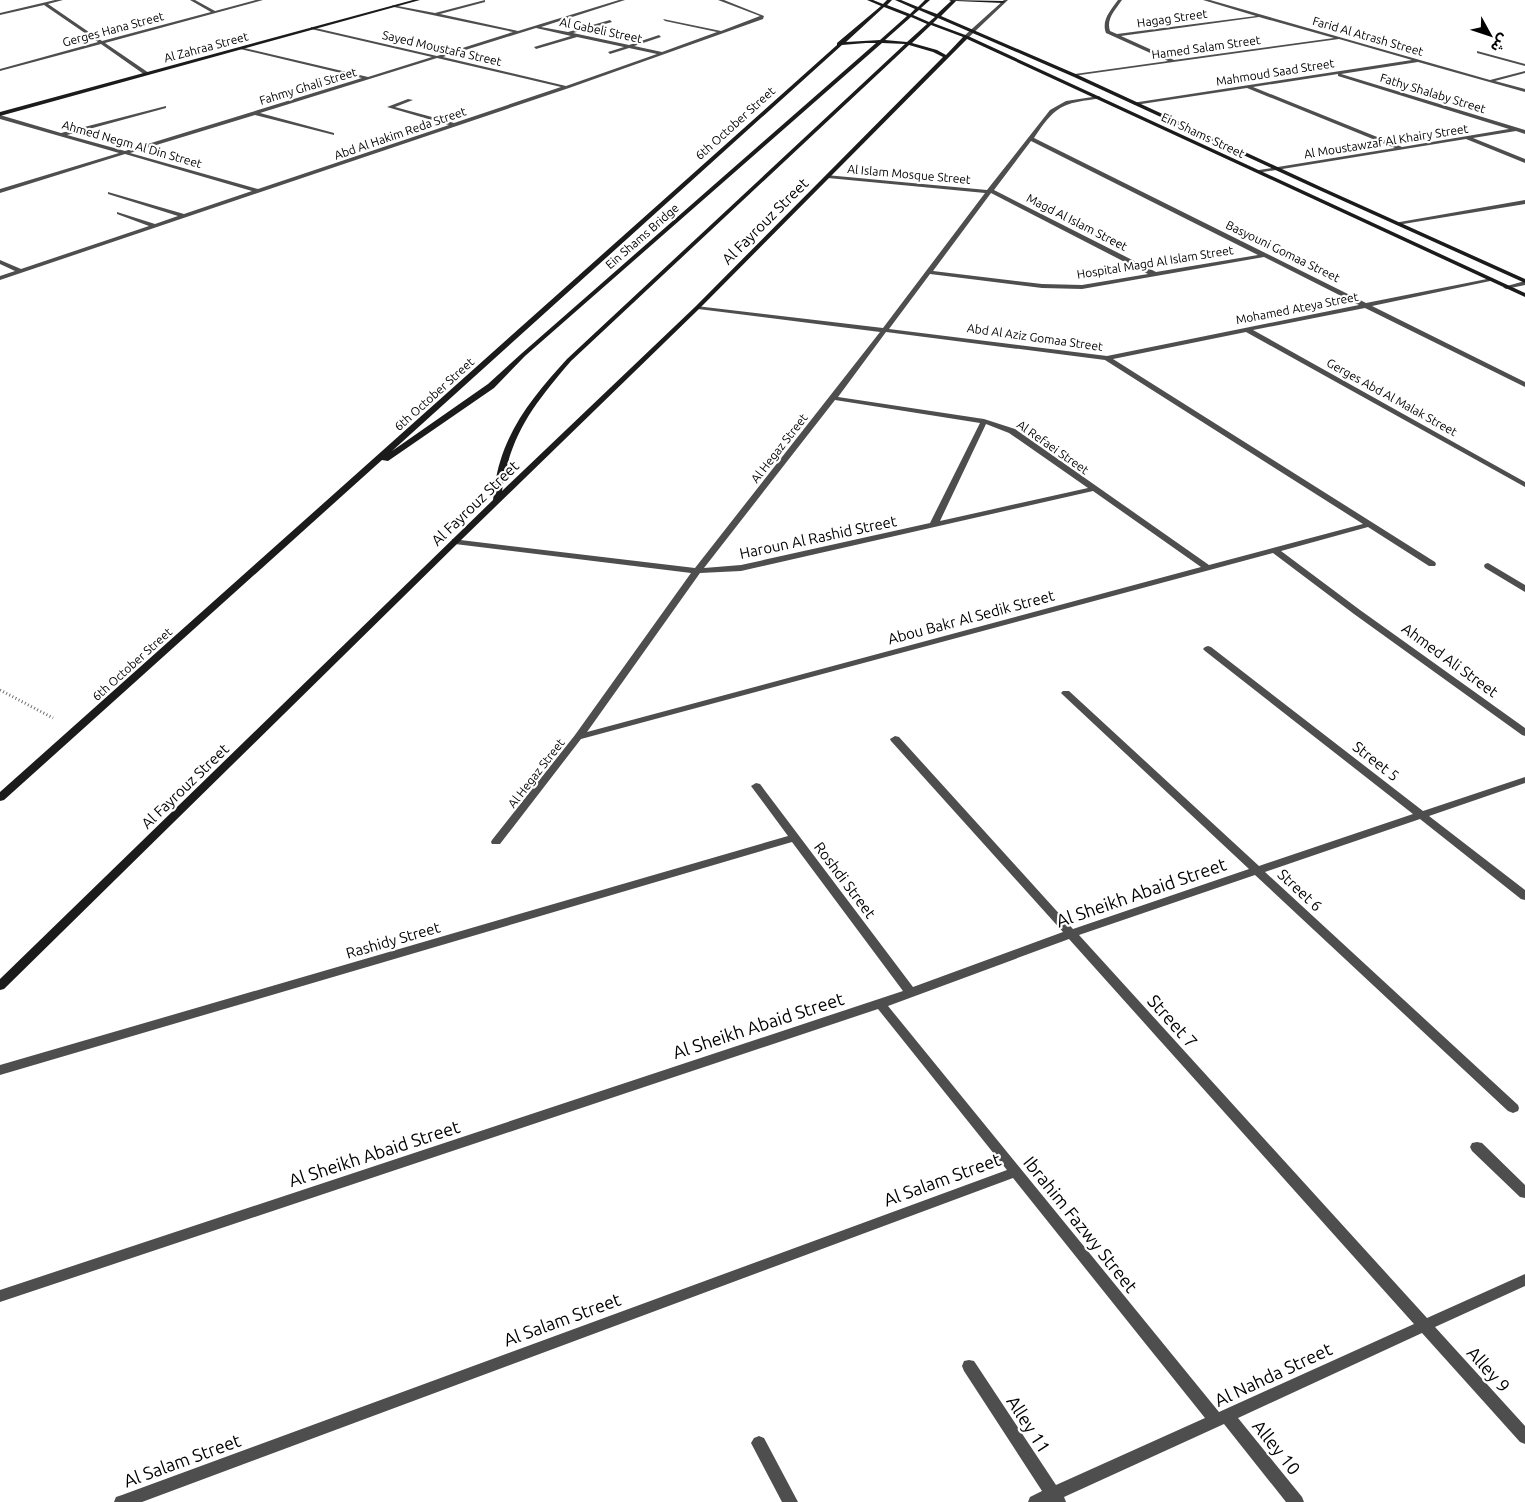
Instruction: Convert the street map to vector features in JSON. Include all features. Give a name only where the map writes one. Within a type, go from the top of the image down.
[{"type":"main road","name":"Al Zahraa Street","points":[[0,115],[418,0]]},
{"type":"main road","name":"Ein Shams Street","points":[[869,0],[966,37],[1525,295]]},
{"type":"main road","name":"6th October Street","points":[[1,796],[890,0]]},
{"type":"main road","name":"Ein Shams Street","points":[[896,0],[974,30],[1525,282]]},
{"type":"main road","name":"Ein Shams Bridge","points":[[361,475],[453,414],[491,386],[928,0]]},
{"type":"main road","points":[[951,0],[1004,1]]},
{"type":"main road","points":[[497,501],[503,463],[517,427],[538,394],[569,360],[955,0]]},
{"type":"main road","name":"Al Fayrouz Street","points":[[0,986],[455,541],[698,307],[966,37]]},
{"type":"main road","points":[[839,44],[903,43],[937,51],[947,57]]},
{"type":"street","points":[[1,13],[61,0]]},
{"type":"street","points":[[192,0],[214,12]]},
{"type":"street","name":"Gerges Hana Street","points":[[0,70],[261,0]]},
{"type":"street","name":"Fahmy Ghali Street","points":[[1,190],[623,0]]},
{"type":"street","name":"Abd Al Hakim Reda Street","points":[[0,278],[567,87],[723,32],[762,16],[720,0]]},
{"type":"street","points":[[1120,0],[1106,22],[1105,28],[1108,32],[1173,62]]},
{"type":"street","name":"Farid Al Atrash Street","points":[[1204,0],[1525,91]]},
{"type":"street","points":[[433,14],[484,1]]},
{"type":"street","points":[[966,37],[1004,1]]},
{"type":"street","points":[[45,4],[148,74]]},
{"type":"street","points":[[394,6],[518,32]]},
{"type":"street","name":"Hagag Street","points":[[1114,36],[1262,16]]},
{"type":"street","points":[[665,20],[723,32]]},
{"type":"street","points":[[569,34],[610,21]]},
{"type":"street","name":"Al Gabeli Street","points":[[535,27],[662,53]]},
{"type":"street","name":"Sayed Moustafa Street","points":[[313,28],[567,87]]},
{"type":"street","points":[[536,48],[576,35]]},
{"type":"street","points":[[610,53],[659,36]]},
{"type":"street","name":"Hamed Salam Street","points":[[1076,76],[1340,39]]},
{"type":"street","points":[[242,48],[368,78]]},
{"type":"street","points":[[1479,52],[1524,64]]},
{"type":"street","name":"Mahmoud Saad Street","points":[[1135,103],[1419,61]]},
{"type":"street","points":[[1489,81],[1525,72]]},
{"type":"street","name":"Fathy Shalaby Street","points":[[1335,73],[1525,132]]},
{"type":"street","points":[[1248,86],[1402,148]]},
{"type":"street","name":"Al Hegaz Street","points":[[496,842],[578,737],[696,571],[833,398],[989,191],[1057,106],[1099,97]]},
{"type":"street","points":[[410,100],[390,107],[455,125]]},
{"type":"street","points":[[62,135],[164,107]]},
{"type":"street","points":[[254,113],[332,134]]},
{"type":"street","name":"Ahmed Negm Al Din Street","points":[[0,115],[62,135],[258,191]]},
{"type":"street","name":"Al Moustawzaf Al Khairy Street","points":[[1259,172],[1517,129]]},
{"type":"street","points":[[1467,138],[1525,161]]},
{"type":"street","name":"Basyouni Gomaa Street","points":[[1031,139],[1368,305],[1525,385]]},
{"type":"street","name":"Al Islam Mosque Street","points":[[828,176],[989,191]]},
{"type":"street","name":"Magd Al Islam Street","points":[[989,191],[1154,274]]},
{"type":"street","points":[[110,193],[184,216]]},
{"type":"street","points":[[1397,223],[1525,202]]},
{"type":"street","points":[[119,213],[156,226]]},
{"type":"street","name":"Hospital Magd Al Islam Street","points":[[929,272],[1064,287],[1082,286],[1266,255]]},
{"type":"street","points":[[0,262],[21,271]]},
{"type":"street","name":"Mohamed Ateya Street","points":[[1108,358],[1492,280]]},
{"type":"street","points":[[1506,287],[1525,282]]},
{"type":"street","name":"Abd Al Aziz Gomaa Street","points":[[698,307],[1108,358],[1432,564]]},
{"type":"street","name":"Gerges Abd Al Malak Street","points":[[1247,330],[1525,484]]},
{"type":"street","name":"Al Refaei Street","points":[[833,398],[984,421],[1012,431],[1208,568]]},
{"type":"street","points":[[933,526],[984,421]]},
{"type":"street","name":"Haroun Al Rashid Street","points":[[455,541],[696,571],[741,568],[1093,489]]},
{"type":"street","name":"Abou Bakr Al Sedik Street","points":[[578,737],[1370,524]]},
{"type":"street","name":"Ahmed Ali Street","points":[[1275,550],[1357,612],[1525,733]]},
{"type":"street","points":[[1488,566],[1525,589]]},
{"type":"street","name":"Street 5","points":[[1208,649],[1525,896]]},
{"type":"street","name":"Street 6","points":[[1066,693],[1513,1108]]},
{"type":"street","name":"Street 7","points":[[895,739],[1425,1325]]},
{"type":"street","name":"Al Sheikh Abaid Street","points":[[0,1296],[880,1004],[1070,934],[1525,780]]},
{"type":"street","name":"Roshdi Street","points":[[756,786],[910,992]]},
{"type":"street","name":"Rashidy Street","points":[[0,1070],[794,838]]},
{"type":"street","name":"Ibrahim Fazwy Street","points":[[880,1004],[1016,1172],[1222,1418]]},
{"type":"street","points":[[1477,1147],[1525,1193]]},
{"type":"street","name":"Al Salam Street","points":[[122,1502],[1016,1172]]},
{"type":"street","name":"Al Nahda Street","points":[[1036,1502],[1055,1498],[1222,1418],[1525,1280]]},
{"type":"street","name":"Alley 9","points":[[1425,1325],[1525,1437]]},
{"type":"street","name":"Alley 11","points":[[969,1366],[1055,1498]]},
{"type":"street","name":"Alley 10","points":[[1222,1418],[1296,1502]]},
{"type":"street","points":[[759,1443],[790,1502]]},
{"type":"path","points":[[0,690],[75,730]]}]
